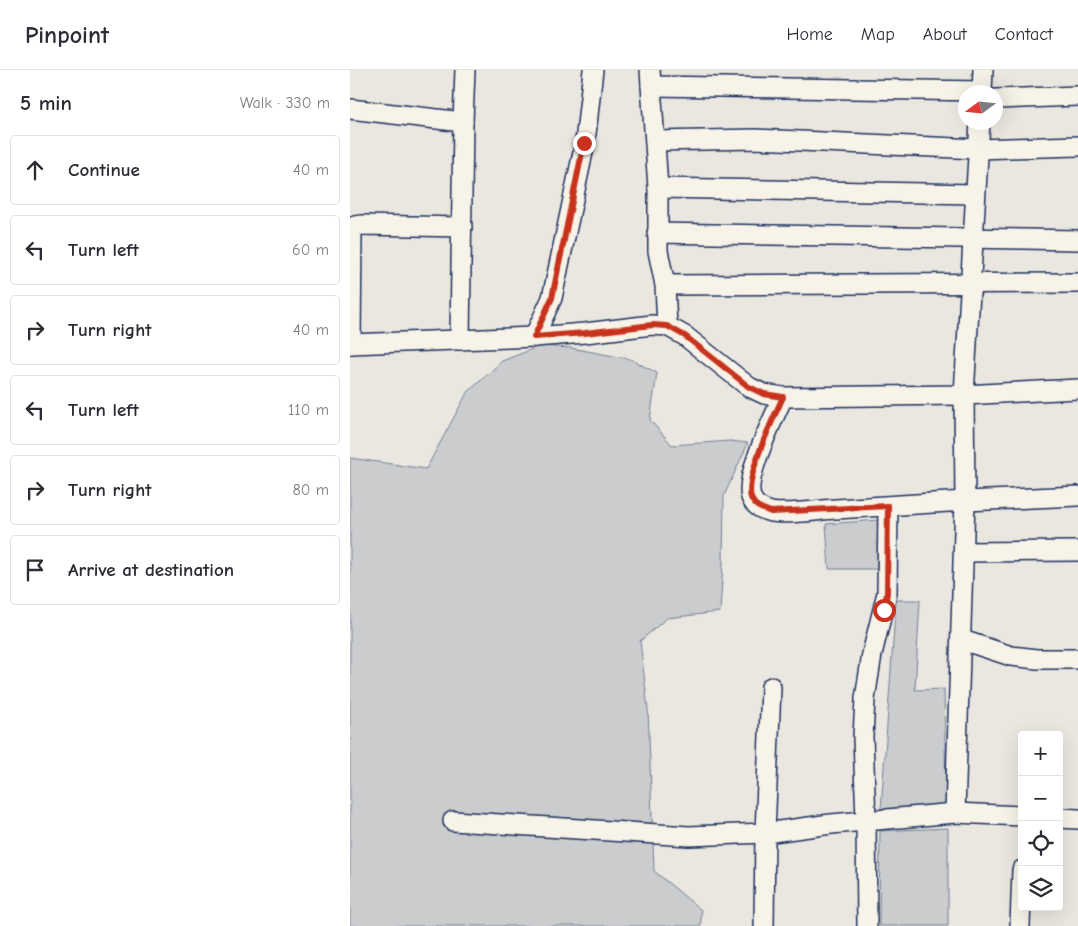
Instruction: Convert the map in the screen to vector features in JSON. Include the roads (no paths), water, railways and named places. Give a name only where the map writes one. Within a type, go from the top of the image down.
[{"type":"street","points":[[460,340],[465,70]]},
{"type":"street","points":[[534,337],[552,298],[584,143],[593,70]]},
{"type":"street","points":[[983,70],[985,85]]},
{"type":"street","points":[[667,326],[665,285],[658,252],[658,188],[650,78],[958,93]]},
{"type":"street","points":[[1003,94],[1078,96]]},
{"type":"street","points":[[350,109],[463,122]]},
{"type":"street","points":[[955,813],[964,552],[964,394],[979,130]]},
{"type":"street","points":[[655,141],[755,139],[978,149],[1078,146]]},
{"type":"street","points":[[658,188],[976,194]]},
{"type":"street","points":[[462,227],[355,226],[352,231],[350,344],[534,337],[652,325],[667,326],[685,336],[749,387],[764,394],[783,397],[964,394],[1078,389]]},
{"type":"street","points":[[657,232],[1078,240]]},
{"type":"street","points":[[665,285],[1078,283]]},
{"type":"street","points":[[783,397],[764,439],[749,491],[758,507],[771,512],[1078,496]]},
{"type":"street","points":[[867,926],[863,737],[865,698],[872,654],[887,593],[888,506]]},
{"type":"street","points":[[964,552],[1078,551]]},
{"type":"street","points":[[962,640],[1011,656],[1037,659],[1078,659]]},
{"type":"street","points":[[764,926],[765,833],[771,687]]},
{"type":"street","points":[[453,821],[689,836],[765,833],[955,813],[1018,816]]},
{"type":"street","points":[[1063,818],[1078,819]]},
{"type":"street","points":[[1020,926],[1021,911]]}]
